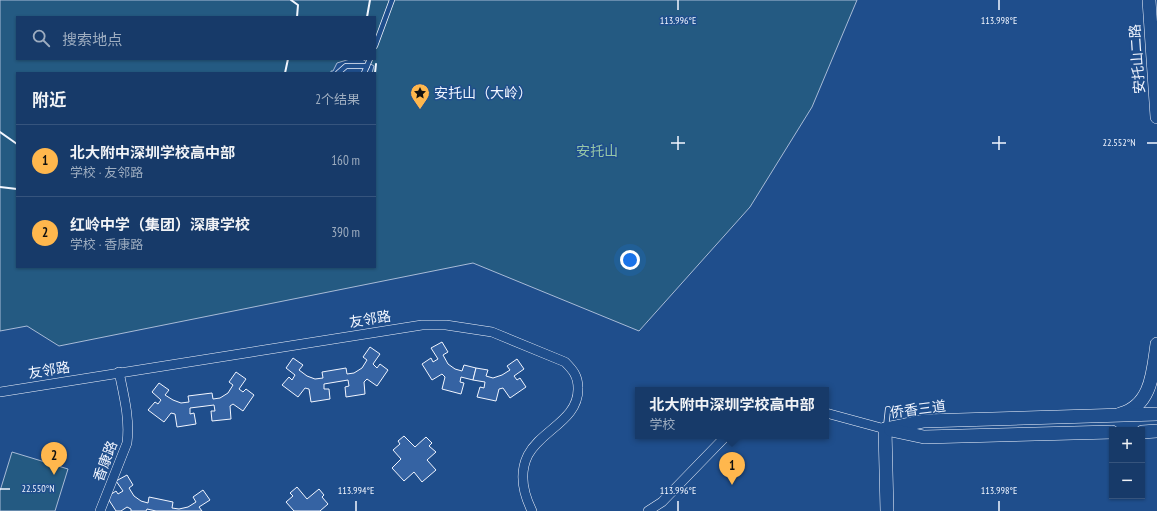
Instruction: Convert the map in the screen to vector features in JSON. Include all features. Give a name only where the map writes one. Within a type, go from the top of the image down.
[{"type":"street","name":"安托山二路","points":[[1149,0],[1154,32],[1157,116]]},
{"type":"street","name":"友邻路","points":[[0,392],[119,372],[422,326],[453,326],[492,332],[565,362],[574,371],[578,382],[578,396],[576,405],[536,444],[529,454],[525,464],[523,488],[526,500],[532,511]]},
{"type":"street","points":[[1113,415],[1123,413],[1133,408],[1147,393],[1157,344]]},
{"type":"street","name":"香康路","points":[[100,511],[127,443],[129,431],[128,416],[119,372]]},
{"type":"street","points":[[829,414],[885,429],[887,511]]},
{"type":"street","name":"侨香三道","points":[[885,429],[924,421],[1157,414]]},
{"type":"street","name":"侨香三道","points":[[885,429],[924,437],[1109,432]]},
{"type":"street","points":[[1145,432],[1157,431]]},
{"type":"street","points":[[648,511],[662,502],[723,439]]},
{"type":"lane","points":[[376,43],[392,0]]},
{"type":"lane","points":[[364,72],[370,60]]},
{"type":"lane","points":[[339,72],[346,66],[367,66]]},
{"type":"lane","points":[[885,429],[888,409]]},
{"type":"green space","name":"安托山","points":[[0,0],[857,0],[812,107],[750,207],[639,331],[473,263],[59,346],[27,326],[0,331]]},
{"type":"green space","points":[[12,452],[68,469],[55,511],[0,511],[0,491]]},
{"type":"building","points":[[442,342],[448,352],[443,355],[448,364],[455,369],[462,371],[464,365],[476,368],[473,380],[461,377],[460,382],[464,383],[461,394],[442,389],[445,377],[442,374],[432,380],[422,364],[431,358],[433,362],[438,359],[431,348]]},
{"type":"building","points":[[370,347],[380,354],[373,364],[377,368],[380,364],[388,370],[377,386],[367,379],[364,382],[365,394],[346,397],[345,387],[349,386],[348,380],[324,384],[324,389],[329,389],[330,399],[311,402],[309,389],[305,388],[298,397],[282,385],[289,377],[292,380],[295,375],[286,368],[293,358],[303,365],[299,370],[307,376],[315,379],[323,378],[322,372],[346,368],[347,374],[354,373],[362,368],[367,360],[363,357]]},
{"type":"building","points":[[517,359],[524,369],[514,376],[517,380],[520,378],[526,387],[510,398],[503,388],[499,389],[496,401],[477,397],[480,387],[484,388],[485,382],[473,380],[476,368],[488,370],[486,376],[493,378],[510,370],[507,366]]},
{"type":"building","points":[[236,372],[246,379],[239,389],[243,392],[246,389],[254,395],[243,411],[233,404],[230,406],[231,419],[212,421],[211,411],[215,411],[214,405],[190,408],[190,414],[194,413],[196,424],[177,427],[175,414],[171,413],[164,422],[148,410],[155,402],[158,404],[161,400],[152,392],[159,383],[169,390],[165,395],[181,403],[189,402],[188,396],[212,393],[213,399],[220,398],[228,393],[233,385],[229,382]]},
{"type":"building","points":[[404,436],[415,447],[426,437],[432,443],[429,446],[436,452],[427,460],[436,470],[422,482],[414,472],[404,481],[392,468],[401,459],[393,450],[400,444],[398,441]]},
{"type":"building","points":[[127,475],[133,485],[129,488],[134,496],[141,501],[148,503],[149,497],[173,502],[172,508],[179,509],[188,507],[196,502],[193,497],[203,490],[210,500],[199,507],[202,511],[156,511],[147,509],[146,511],[131,511],[131,509],[127,507],[121,511],[116,511],[107,497],[116,491],[118,494],[123,491],[116,481]]},
{"type":"building","points":[[297,487],[307,499],[319,489],[324,495],[322,497],[328,504],[320,511],[294,511],[286,502],[293,496],[290,493]]},
{"type":"wall","points":[[291,0],[298,5],[297,16]]},
{"type":"wall","points":[[367,16],[370,0]]},
{"type":"wall","points":[[285,72],[288,60]]},
{"type":"wall","points":[[375,72],[376,64]]},
{"type":"wall","points":[[0,132],[16,143]]},
{"type":"wall","points":[[0,187],[16,189]]},
{"type":"place","name":"安托山（大岭）","points":[[420,110]]},
{"type":"place","name":"红岭中学（集团）深康学校","points":[[54,475]]},
{"type":"place","name":"北大附中深圳学校高中部","points":[[732,485]]}]
